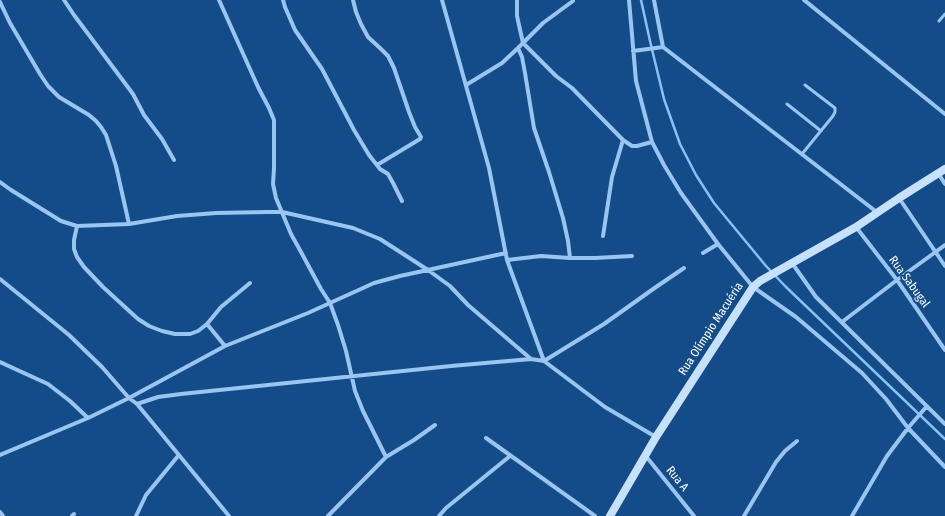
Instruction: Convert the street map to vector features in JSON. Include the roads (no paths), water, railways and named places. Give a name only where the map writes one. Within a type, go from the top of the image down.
[{"type":"street","points":[[64,0],[133,94],[144,115],[162,139],[174,160]]},
{"type":"street","points":[[219,0],[274,120],[275,154],[273,184],[276,198],[291,234],[330,303],[338,325],[355,391],[363,411],[386,457]]},
{"type":"street","points":[[283,0],[295,30],[322,69],[369,155],[380,169],[388,174],[402,201]]},
{"type":"street","points":[[353,0],[360,24],[368,38],[388,56],[394,68],[409,112],[421,137],[377,165]]},
{"type":"street","points":[[442,0],[489,168],[507,260],[544,361]]},
{"type":"street","points":[[517,0],[517,16],[523,43],[556,76],[572,88],[623,140],[632,146],[652,142]]},
{"type":"street","points":[[629,0],[636,81],[652,142],[681,193],[718,244],[753,287],[796,317],[862,373],[886,399],[908,428],[945,467]]},
{"type":"street","points":[[654,0],[664,47],[878,213]]},
{"type":"street","points":[[804,0],[944,112]]},
{"type":"street","points":[[466,85],[502,63],[542,24],[573,1]]},
{"type":"street","points":[[0,2],[10,23],[48,86],[60,98],[89,115],[104,131],[116,166],[129,224]]},
{"type":"street","points":[[633,51],[664,47]]},
{"type":"street","points":[[518,48],[522,57],[534,128],[563,218],[570,258]]},
{"type":"street","points":[[603,236],[612,177],[623,140]]},
{"type":"street","points":[[942,171],[945,184]]},
{"type":"street","name":"Rua Olímpio Macuéria","points":[[610,516],[656,437],[753,287],[760,281],[856,227],[942,171]]},
{"type":"street","points":[[0,182],[61,221],[77,226],[129,224],[177,216],[216,213],[282,212],[353,228],[380,240],[428,270],[450,286],[468,305],[531,359]]},
{"type":"street","points":[[899,198],[945,266]]},
{"type":"street","points":[[77,226],[74,249],[77,257],[84,267],[138,320],[162,331],[175,334],[190,334],[198,331],[207,324],[222,307],[250,284]]},
{"type":"street","name":"Rua Sabugal","points":[[856,227],[897,280],[945,350]]},
{"type":"street","points":[[703,253],[718,244]]},
{"type":"street","points":[[842,322],[945,246]]},
{"type":"street","points":[[0,455],[88,418],[130,398],[225,346],[330,303],[374,283],[506,253]]},
{"type":"street","points":[[507,260],[541,256],[570,258],[632,256]]},
{"type":"street","points":[[788,265],[816,297],[945,424]]},
{"type":"street","points":[[544,361],[604,324],[684,268]]},
{"type":"street","points":[[0,279],[69,335],[102,367],[137,404],[178,456],[229,516]]},
{"type":"street","points":[[207,324],[225,346]]},
{"type":"street","points":[[137,404],[158,397],[181,394],[531,359],[544,361],[605,407],[656,437]]},
{"type":"street","points":[[0,362],[48,384],[70,401],[88,418]]},
{"type":"street","points":[[852,516],[888,456],[908,428],[927,406]]},
{"type":"street","points":[[328,516],[386,457],[436,425]]},
{"type":"street","points":[[486,438],[595,516]]},
{"type":"street","points":[[744,516],[776,462],[785,451],[798,441]]},
{"type":"street","name":"Rua A","points":[[645,455],[694,516]]},
{"type":"street","points":[[136,516],[146,496],[178,456]]},
{"type":"street","points":[[439,516],[446,508],[510,456]]},
{"type":"street","points":[[0,512],[3,516]]},
{"type":"lane","points":[[939,21],[945,14]]},
{"type":"lane","points":[[802,154],[835,112],[835,108],[805,85]]},
{"type":"lane","points":[[787,104],[821,131]]},
{"type":"waterway","points":[[641,0],[664,99],[680,144],[696,175],[714,203],[766,266],[786,287],[945,439]]}]
